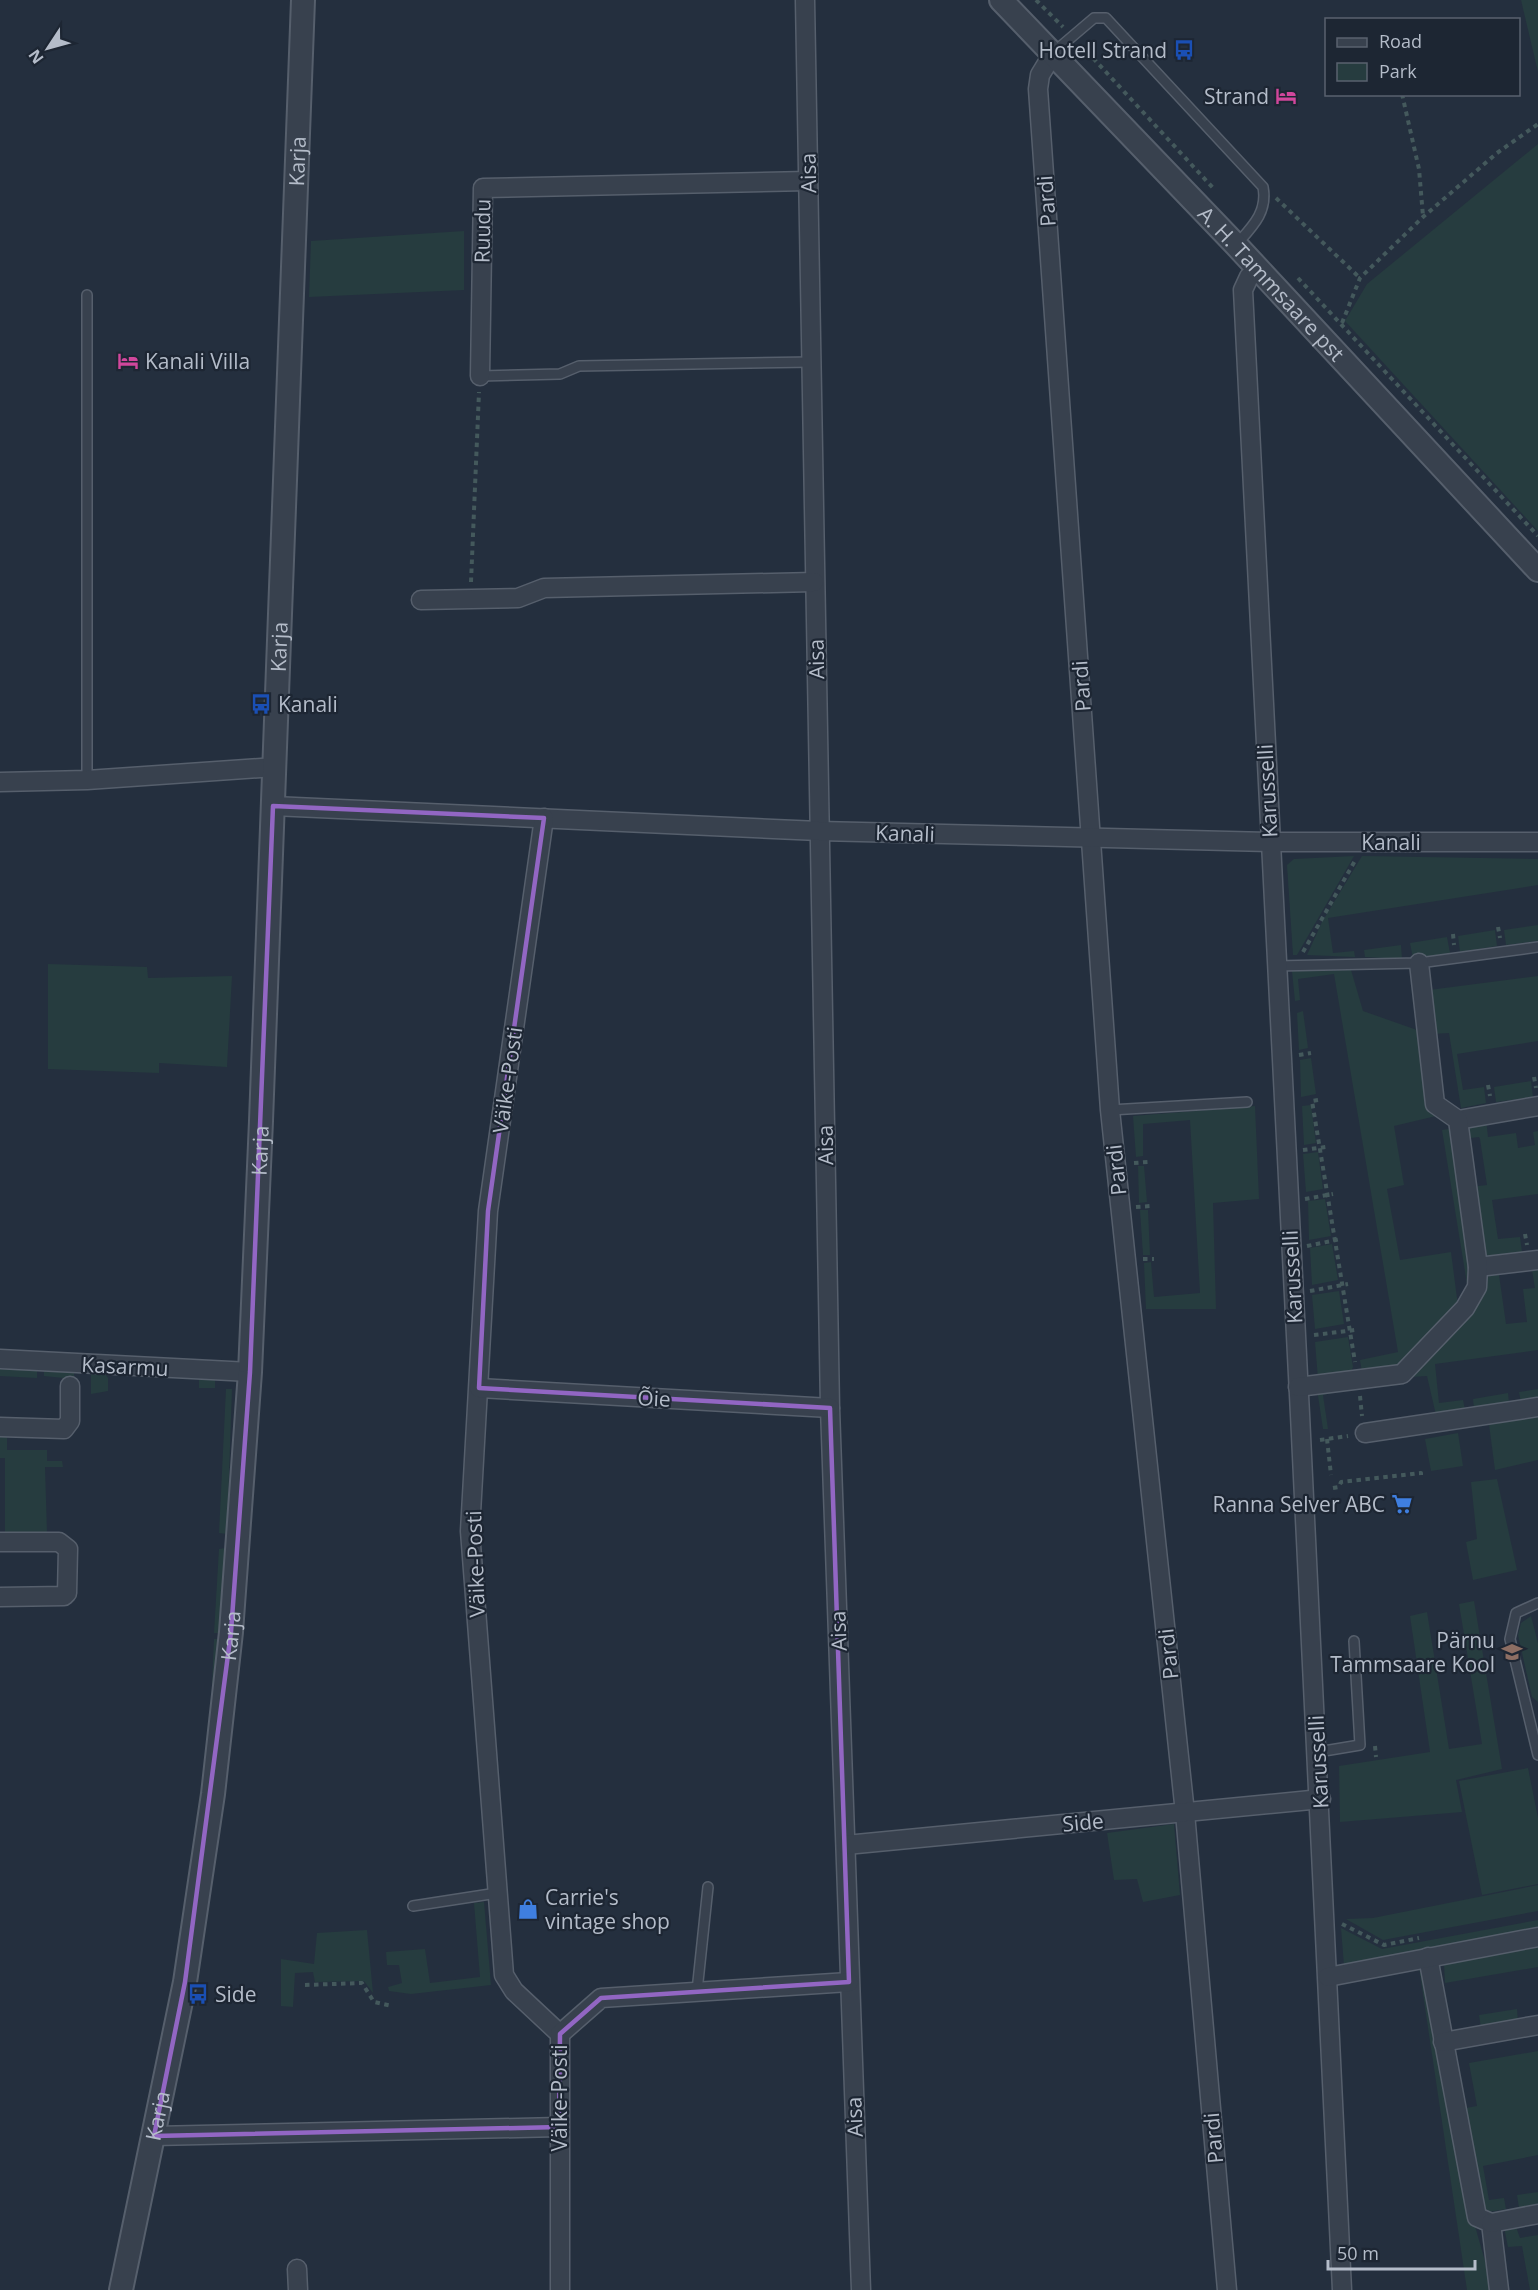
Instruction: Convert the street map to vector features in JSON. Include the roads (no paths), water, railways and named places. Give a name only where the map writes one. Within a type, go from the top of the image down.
[{"type":"street","name":"Karja","points":[[121,2290],[185,1982],[213,1794],[231,1632],[250,1372],[303,0]]},
{"type":"street","name":"Aisa","points":[[805,0],[830,1408],[861,2290]]},
{"type":"street","name":"A. H. Tammsaare pst","points":[[1001,0],[1054,52],[1236,245],[1538,570]]},
{"type":"street","name":"Pardi","points":[[1054,52],[1040,75],[1038,89],[1110,1110],[1185,1813],[1227,2290]]},
{"type":"street","name":"Ruudu","points":[[480,376],[483,188],[808,181]]},
{"type":"street","name":"Karusselli","points":[[1257,268],[1249,277],[1243,291],[1275,966],[1321,1799],[1342,2290]]},
{"type":"street","points":[[421,600],[518,598],[544,588],[814,582]]},
{"type":"street","points":[[0,782],[87,780],[275,767]]},
{"type":"street","name":"Kanali","points":[[273,806],[819,831],[1269,842],[1538,842]]},
{"type":"street","name":"Väike-Posti","points":[[544,818],[488,1211],[470,1531],[504,1975],[514,1991],[560,2034],[560,2290]]},
{"type":"street","points":[[1419,963],[1435,1104],[1458,1120],[1538,1106]]},
{"type":"street","points":[[1298,1387],[1402,1374],[1465,1308],[1477,1287],[1478,1267],[1458,1120]]},
{"type":"street","points":[[1478,1267],[1538,1260]]},
{"type":"street","name":"Kasarmu","points":[[0,1359],[250,1372]]},
{"type":"street","points":[[0,1427],[64,1429],[70,1421],[69,1386]]},
{"type":"street","name":"Õie","points":[[479,1388],[830,1408]]},
{"type":"street","points":[[1365,1433],[1538,1407]]},
{"type":"street","points":[[0,1542],[59,1542],[68,1549],[68,1560],[67,1593],[64,1596],[0,1597]]},
{"type":"street","name":"Side","points":[[846,1845],[1321,1799]]},
{"type":"street","points":[[1328,1977],[1538,1937]]},
{"type":"street","points":[[1428,1957],[1477,2217],[1491,2223],[1538,2214]]},
{"type":"street","points":[[560,2034],[601,1998],[849,1982]]},
{"type":"street","points":[[1443,2042],[1538,2025]]},
{"type":"street","points":[[154,2136],[559,2127]]},
{"type":"street","points":[[1491,2223],[1499,2290]]},
{"type":"street","points":[[297,2270],[298,2290]]},
{"type":"lane","points":[[1054,52],[1094,18],[1106,18],[1263,187],[1265,206],[1251,229],[1236,245]]},
{"type":"lane","points":[[87,296],[87,780]]},
{"type":"lane","points":[[480,376],[560,374],[579,366],[812,362]]},
{"type":"lane","points":[[1275,966],[1419,963],[1538,947]]},
{"type":"lane","points":[[1110,1110],[1247,1102]]},
{"type":"lane","points":[[1538,1603],[1516,1613],[1510,1639],[1538,1755]]},
{"type":"lane","points":[[1318,1752],[1360,1745],[1354,1641]]},
{"type":"lane","points":[[697,1992],[708,1887]]},
{"type":"lane","points":[[412,1906],[497,1893]]},
{"type":"place","name":"Hotell Strand","points":[[1184,50]]},
{"type":"place","name":"Strand","points":[[1286,96]]},
{"type":"place","name":"Kanali Villa","points":[[128,361]]},
{"type":"place","name":"Kanali","points":[[261,704]]},
{"type":"place","name":"Ranna Selver ABC","points":[[1402,1504]]},
{"type":"place","name":"Pärnu Tammsaare Kool","points":[[1512,1652]]},
{"type":"place","name":"Carrie's vintage shop","points":[[528,1909]]},
{"type":"place","name":"Side","points":[[198,1994]]}]
